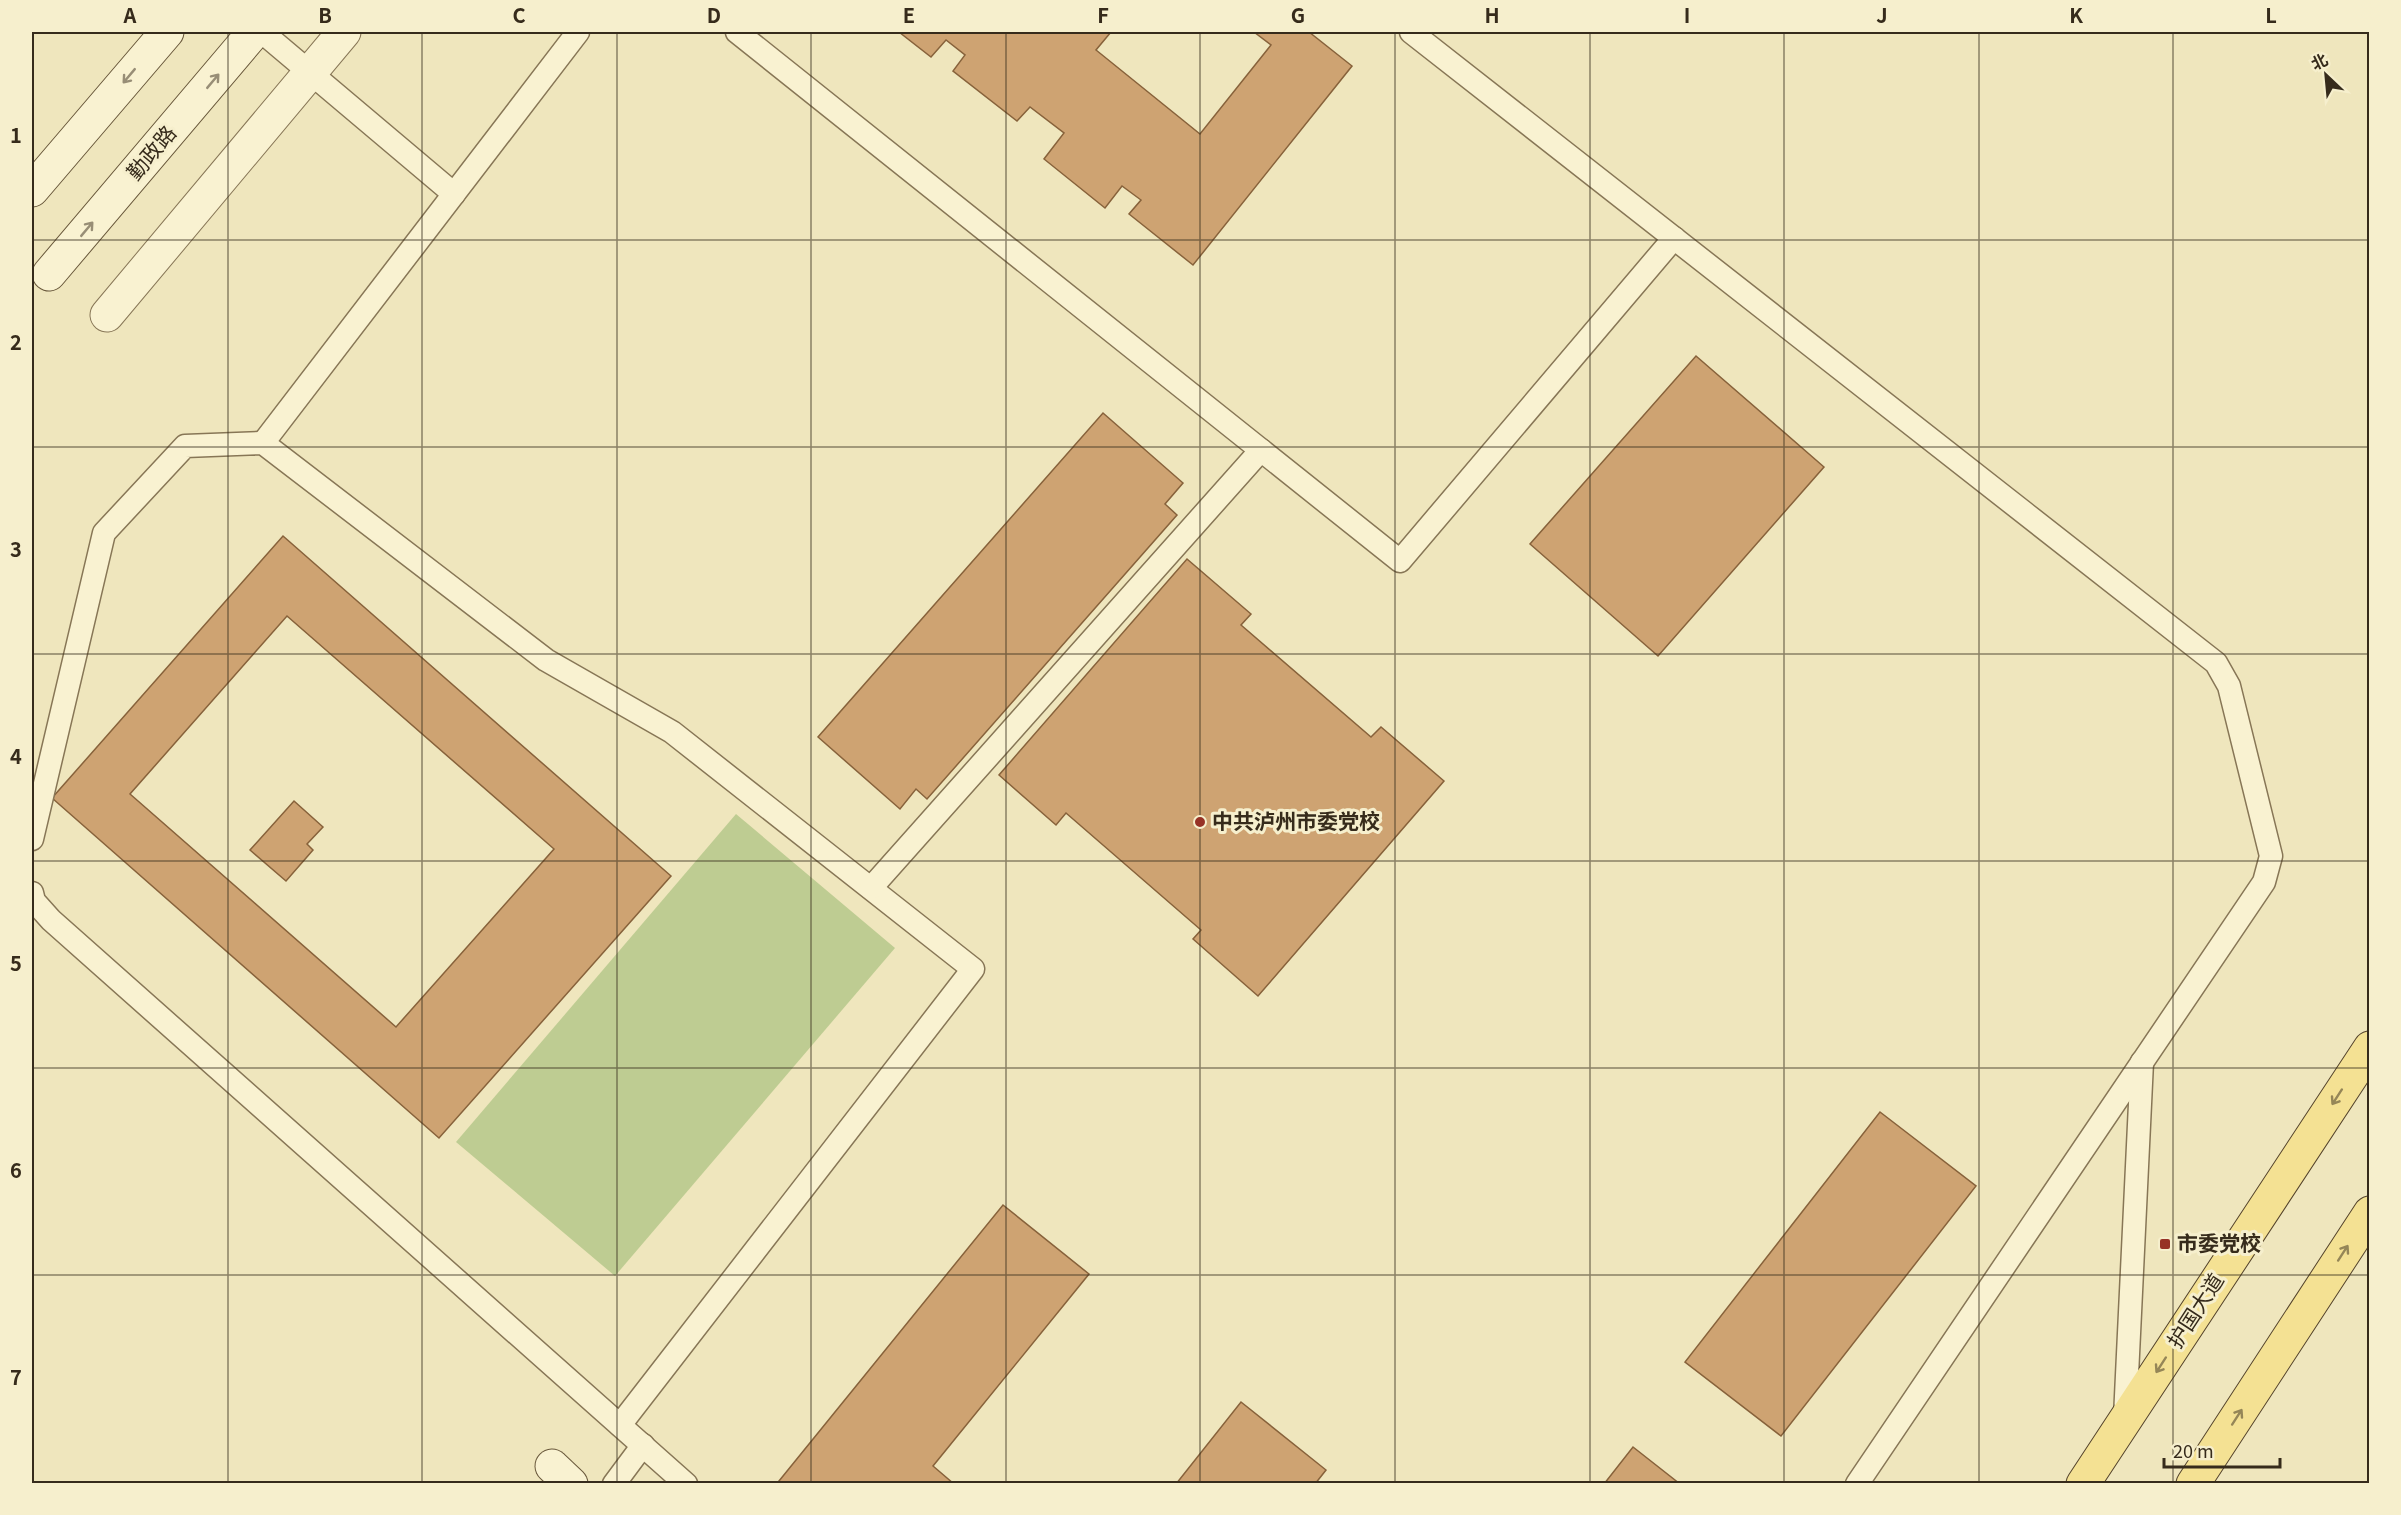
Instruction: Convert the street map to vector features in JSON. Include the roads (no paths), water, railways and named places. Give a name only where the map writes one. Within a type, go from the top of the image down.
[{"type":"main road","name":"护国大道","points":[[2083,1484],[2370,1048]]},
{"type":"main road","points":[[2193,1484],[2370,1213]]},
{"type":"street","points":[[32,190],[167,32]]},
{"type":"street","name":"勤政路","points":[[49,274],[254,32]]},
{"type":"street","points":[[107,315],[344,32]]},
{"type":"lane","points":[[262,32],[454,194]]},
{"type":"lane","points":[[263,443],[578,32]]},
{"type":"lane","points":[[738,32],[1400,561],[1674,238]]},
{"type":"lane","points":[[1411,32],[2216,663],[2229,686],[2271,856],[2264,882],[1857,1484]]},
{"type":"lane","points":[[32,840],[104,533],[185,446],[263,443],[546,660],[672,732],[973,969],[620,1425]]},
{"type":"lane","points":[[871,888],[1262,450]]},
{"type":"lane","points":[[32,893],[34,901],[51,920],[686,1484]]},
{"type":"lane","points":[[2125,1419],[2142,1062]]},
{"type":"lane","points":[[614,1484],[643,1445]]},
{"type":"place","name":"中共泸州市委党校","points":[[1200,822]]},
{"type":"place","name":"市委党校","points":[[2165,1244]]}]
